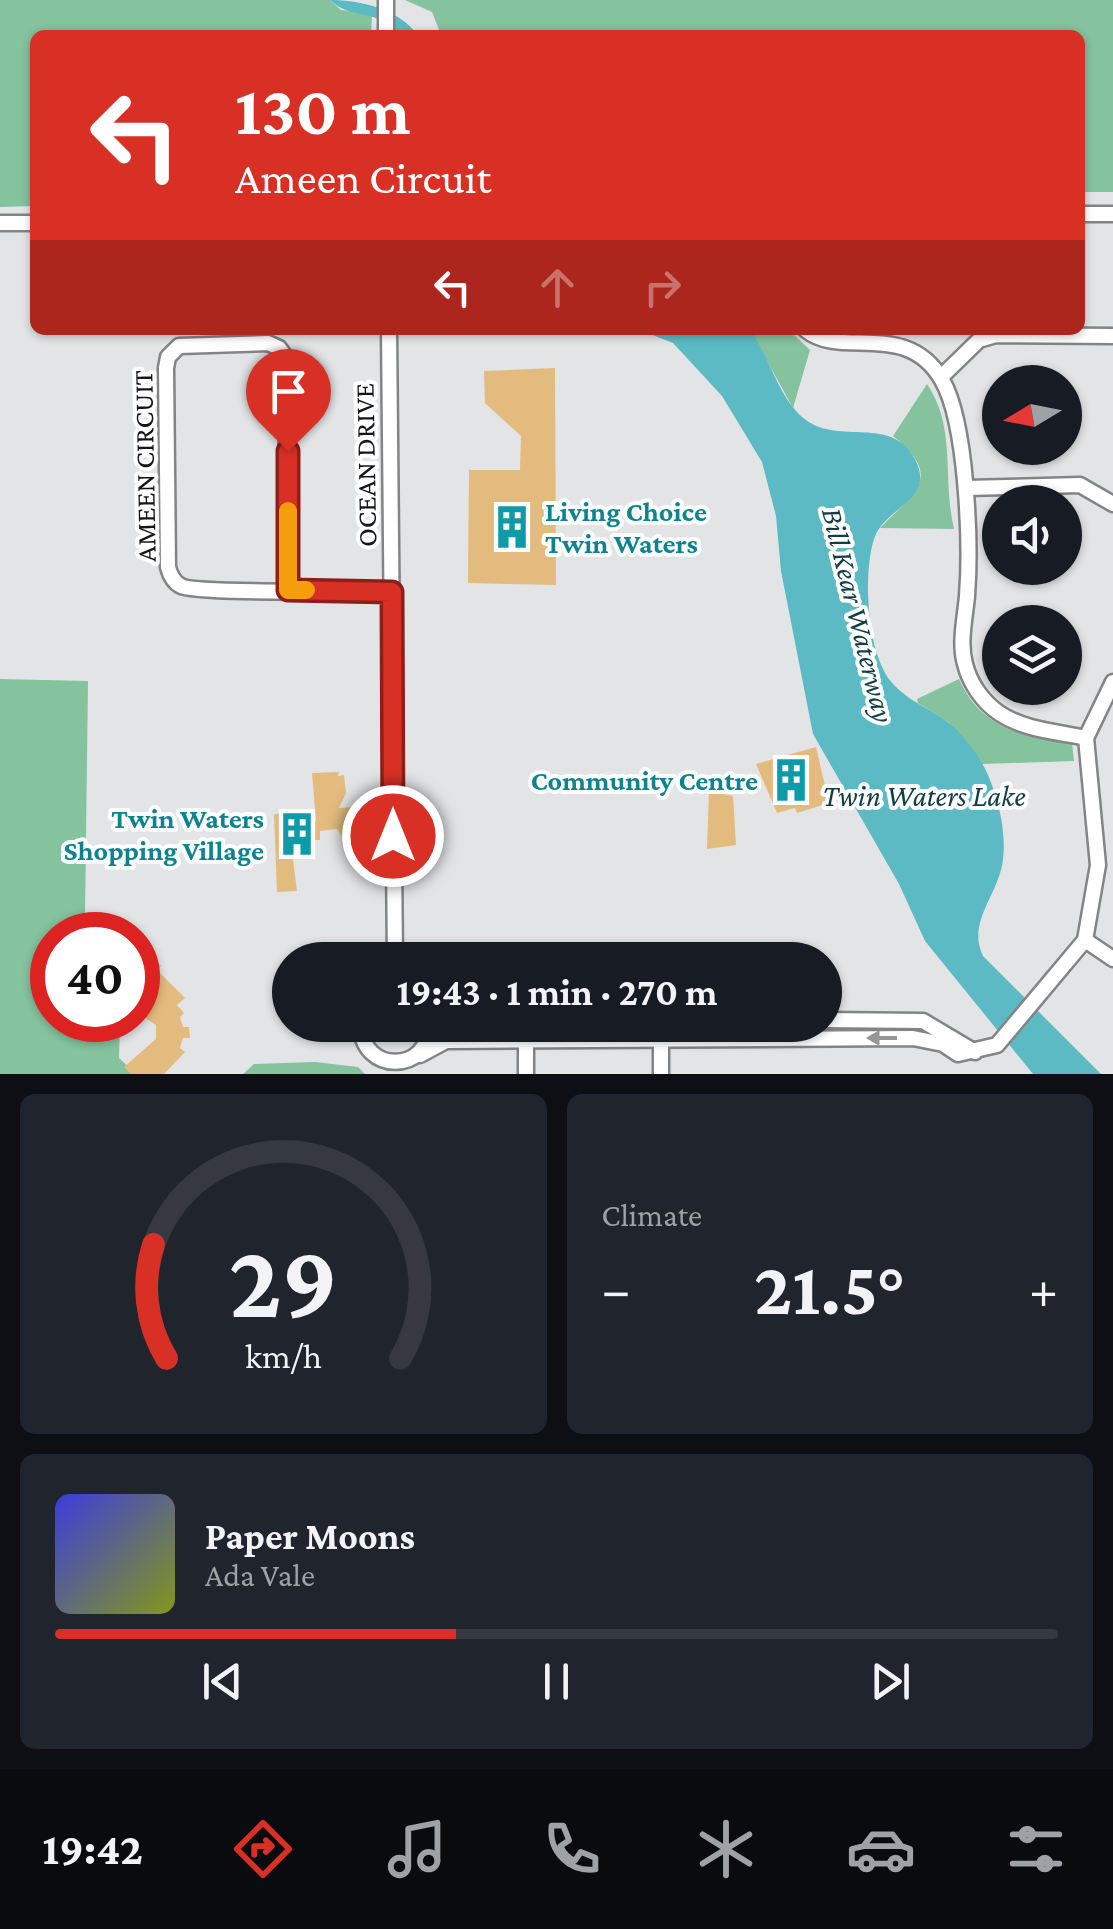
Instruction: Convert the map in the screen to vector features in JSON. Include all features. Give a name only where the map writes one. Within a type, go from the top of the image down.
[{"type":"street","points":[[386,0],[386,30]]},
{"type":"street","points":[[1085,214],[1113,214]]},
{"type":"street","points":[[0,223],[30,223]]},
{"type":"street","name":"OCEAN DRIVE","points":[[389,335],[396,942]]},
{"type":"street","points":[[815,335],[826,341],[876,340],[899,346],[941,377],[953,406],[966,488],[963,632],[969,675],[986,702],[1012,720],[1086,738]]},
{"type":"street","points":[[941,377],[979,340],[996,336],[1113,336]]},
{"type":"street","name":"AMEEN CIRCUIT","points":[[288,590],[286,358],[268,343],[179,346],[168,357],[166,368],[170,574],[188,588],[288,590],[392,592]]},
{"type":"street","points":[[966,488],[1080,485],[1113,504]]},
{"type":"street","points":[[842,1036],[914,1038],[943,1044],[958,1054],[976,1052],[997,1045],[1036,1004],[1084,940],[1098,865],[1086,738],[1113,682]]},
{"type":"street","points":[[1084,940],[1113,959]]},
{"type":"street","points":[[842,1020],[923,1021],[976,1052]]},
{"type":"street","points":[[366,1042],[368,1052],[377,1060],[401,1069],[444,1042]]},
{"type":"street","points":[[420,1056],[428,1042]]},
{"type":"street","points":[[526,1042],[526,1074]]},
{"type":"street","points":[[661,1042],[662,1074]]},
{"type":"green space","points":[[0,0],[330,0],[341,10],[372,13],[371,30],[30,30],[30,206],[0,207]]},
{"type":"green space","points":[[405,0],[1113,0],[1113,192],[1085,192],[1085,30],[439,30],[432,12]]},
{"type":"green space","points":[[753,335],[794,335],[810,350],[793,408]]},
{"type":"green space","points":[[927,384],[946,436],[954,529],[880,528],[918,486],[918,464],[893,436]]},
{"type":"green space","points":[[0,679],[88,681],[85,912],[30,912],[30,1042],[119,1042],[119,1058],[136,1074],[0,1074]]},
{"type":"green space","points":[[959,679],[978,709],[991,719],[1036,738],[1072,743],[1074,761],[982,764],[948,722],[918,703],[917,699]]},
{"type":"green space","points":[[315,1062],[358,1067],[365,1074],[243,1074],[254,1064]]},
{"type":"water","points":[[330,0],[378,8],[414,30],[393,30],[374,17]]},
{"type":"water","name":"Twin Waters Lake","points":[[653,335],[753,335],[782,390],[806,420],[819,427],[893,438],[915,459],[920,472],[916,492],[877,532],[871,553],[868,602],[877,654],[897,688],[945,720],[965,740],[994,791],[1004,848],[1001,870],[980,923],[983,956],[1101,1074],[1033,1074],[925,941],[899,884],[813,734],[781,571],[776,516],[762,462],[722,396],[673,343]]},
{"type":"building","name":"Living Choice Twin Waters","points":[[555,368],[556,585],[468,583],[469,470],[520,470],[521,436],[485,403],[484,371]]},
{"type":"building","name":"Community Centre","points":[[816,747],[829,803],[797,813],[795,808],[777,813],[756,764]]},
{"type":"building","name":"Twin Waters Shopping Village","points":[[339,772],[338,776],[344,775],[346,793],[339,808],[355,807],[353,830],[343,838],[337,829],[320,831],[320,840],[297,841],[293,859],[297,891],[277,892],[274,814],[302,812],[302,822],[316,821],[312,773]]},
{"type":"building","points":[[709,791],[733,796],[736,845],[707,849]]},
{"type":"building","points":[[160,973],[185,998],[177,1005],[184,1013],[180,1017],[183,1027],[189,1027],[190,1038],[183,1038],[180,1048],[185,1052],[164,1074],[131,1074],[124,1067],[153,1042],[160,1042]]},
{"type":"slow traffic","points":[[288,511],[288,590],[306,590]]},
{"type":"place","name":"Living Choice Twin Waters","points":[[512,527]]},
{"type":"place","name":"Community Centre","points":[[791,780]]},
{"type":"place","name":"Twin Waters Shopping Village","points":[[297,834]]},
{"type":"route","points":[[288,451],[288,590],[392,592],[393,836]]},
{"type":"water label","name":"Bill Kear Waterway","points":[[858,615]]}]
